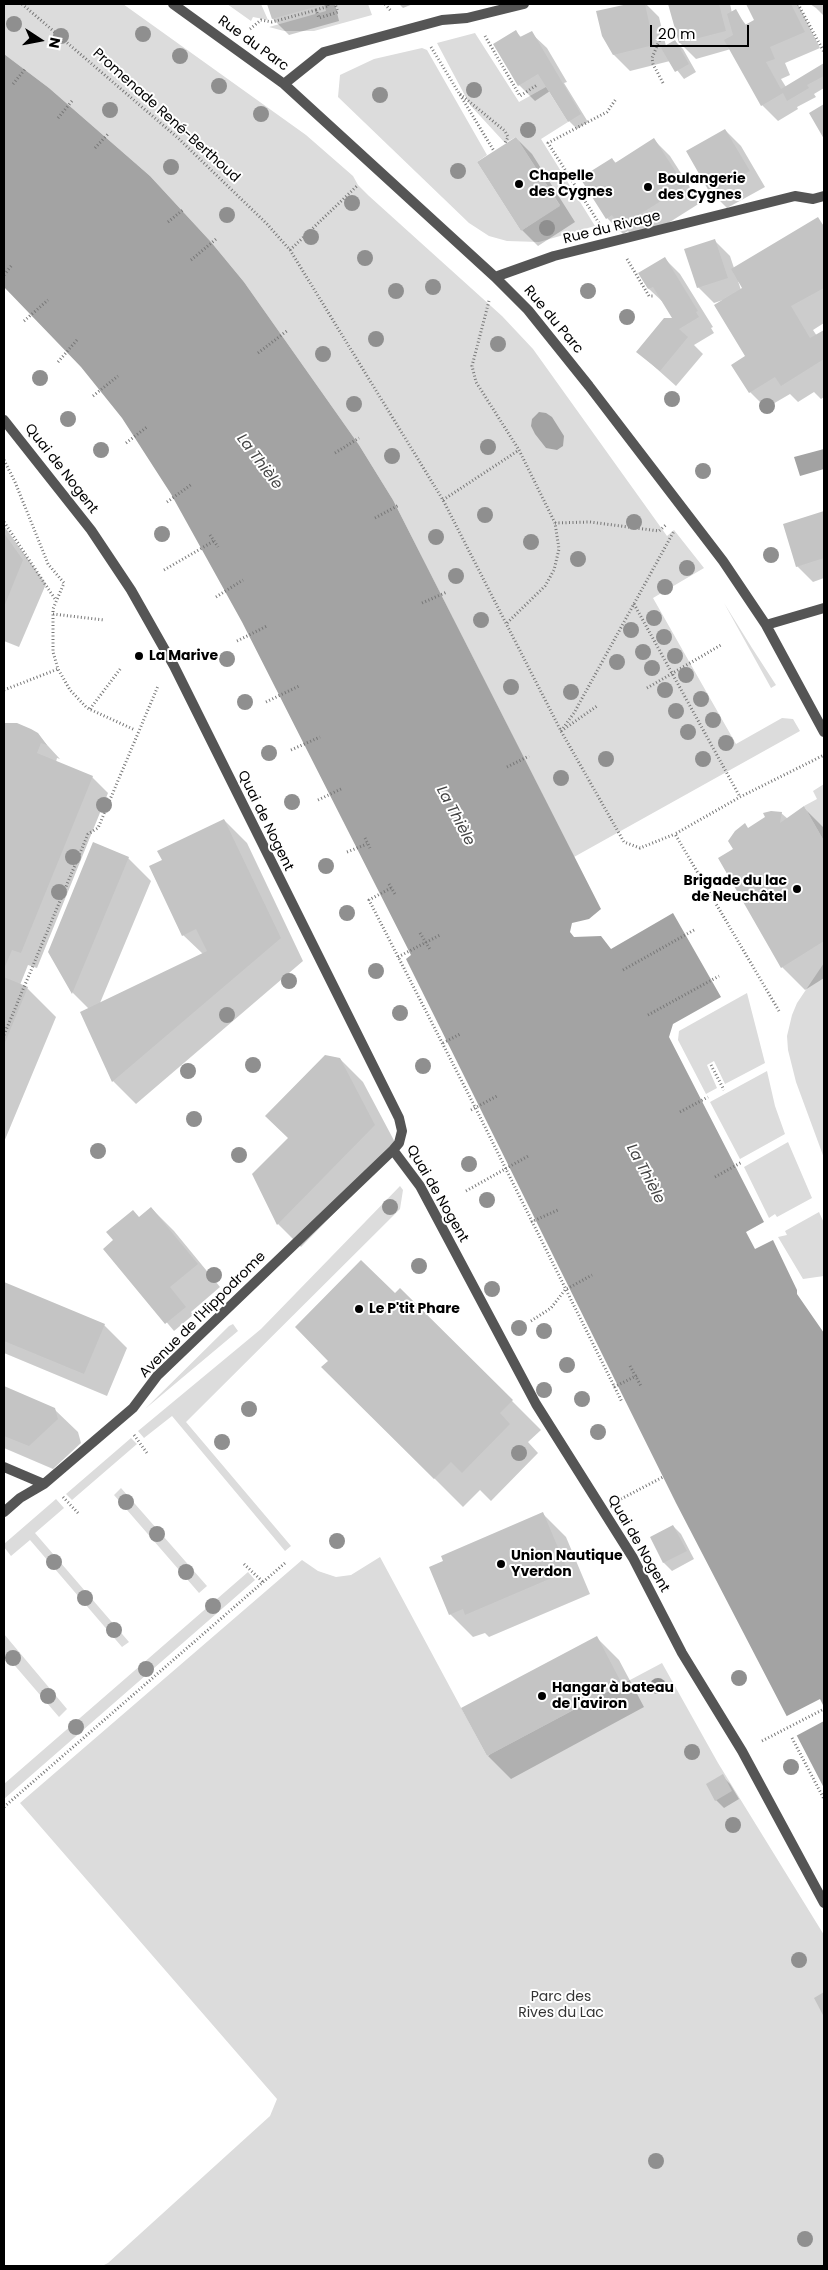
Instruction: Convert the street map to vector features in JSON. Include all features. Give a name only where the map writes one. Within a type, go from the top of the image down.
[{"type":"street","name":"Rue du Parc","points":[[174,4],[284,84],[495,277],[538,322],[683,508],[766,625],[824,732]]},
{"type":"street","points":[[284,84],[324,52],[442,20],[467,18],[524,4]]},
{"type":"street","name":"Rue du Rivage","points":[[495,277],[554,256],[617,242],[795,196],[813,199],[824,196]]},
{"type":"street","name":"Quai de Nogent","points":[[4,420],[91,530],[131,590],[174,666],[399,1118],[402,1131],[399,1143],[393,1150],[420,1186],[536,1404],[633,1558],[682,1654],[742,1752],[824,1903]]},
{"type":"street","points":[[766,625],[824,608]]},
{"type":"street","name":"Avenue de l'Hippodrome","points":[[4,1512],[20,1498],[44,1484],[133,1408],[157,1376],[393,1150]]},
{"type":"street","points":[[4,1467],[44,1484]]},
{"type":"path","name":"Promenade René-Berthoud","points":[[22,4],[178,138],[267,224],[290,250],[443,500],[561,731],[624,842],[640,848],[675,834],[740,797],[824,754]]},
{"type":"path","points":[[250,29],[261,20],[272,22],[329,6],[328,4]]},
{"type":"path","points":[[316,10],[319,18],[338,12],[335,4]]},
{"type":"path","points":[[798,4],[824,52]]},
{"type":"path","points":[[480,28],[520,96],[537,85]]},
{"type":"path","points":[[662,34],[652,58],[653,64],[663,83]]},
{"type":"path","points":[[428,41],[494,151]]},
{"type":"path","points":[[13,84],[26,68]]},
{"type":"path","points":[[458,92],[505,131],[508,138],[505,143]]},
{"type":"path","points":[[602,229],[548,143],[607,112],[616,99]]},
{"type":"path","points":[[58,118],[72,101]]},
{"type":"path","points":[[95,148],[108,134]]},
{"type":"path","points":[[290,250],[358,185]]},
{"type":"path","points":[[168,222],[184,209]]},
{"type":"path","points":[[191,260],[216,239]]},
{"type":"path","points":[[617,242],[649,296],[653,296]]},
{"type":"path","points":[[4,275],[12,265]]},
{"type":"path","points":[[495,277],[472,366],[476,382],[519,450],[555,523],[559,548],[554,570],[545,586],[506,624]]},
{"type":"path","points":[[24,321],[48,300]]},
{"type":"path","points":[[258,354],[288,330]]},
{"type":"path","points":[[58,362],[77,340]]},
{"type":"path","points":[[93,396],[118,376]]},
{"type":"path","points":[[126,443],[147,427]]},
{"type":"path","points":[[334,453],[359,438]]},
{"type":"path","points":[[443,500],[519,450]]},
{"type":"path","points":[[4,460],[48,564],[64,583],[56,600],[53,614],[53,652],[58,669],[70,690],[90,709],[135,730]]},
{"type":"path","points":[[167,502],[192,484]]},
{"type":"path","points":[[376,518],[399,504]]},
{"type":"path","points":[[555,523],[590,522],[659,531],[683,508]]},
{"type":"path","points":[[561,731],[574,713],[664,551],[683,508]]},
{"type":"path","points":[[4,522],[56,600]]},
{"type":"path","points":[[210,535],[218,548]]},
{"type":"path","points":[[164,570],[214,541]]},
{"type":"path","points":[[216,598],[243,580]]},
{"type":"path","points":[[422,603],[447,592]]},
{"type":"path","points":[[634,604],[670,673],[740,797]]},
{"type":"path","points":[[53,614],[104,620]]},
{"type":"path","points":[[237,641],[267,626]]},
{"type":"path","points":[[647,688],[721,645]]},
{"type":"path","points":[[90,709],[121,668]]},
{"type":"path","points":[[4,690],[58,669]]},
{"type":"path","points":[[4,1036],[88,834],[98,828],[161,678]]},
{"type":"path","points":[[266,702],[299,686]]},
{"type":"path","points":[[561,731],[597,706]]},
{"type":"path","points":[[291,750],[320,737]]},
{"type":"path","points":[[507,768],[529,756]]},
{"type":"path","points":[[318,800],[341,789]]},
{"type":"path","points":[[675,834],[779,1011]]},
{"type":"path","points":[[365,838],[370,848]]},
{"type":"path","points":[[347,852],[368,844]]},
{"type":"path","points":[[394,894],[390,886],[369,900],[622,1402]]},
{"type":"path","points":[[623,970],[694,930]]},
{"type":"path","points":[[420,933],[431,951]]},
{"type":"path","points":[[398,956],[440,935]]},
{"type":"path","points":[[648,1015],[719,976]]},
{"type":"path","points":[[442,1043],[460,1034]]},
{"type":"path","points":[[711,1065],[724,1090]]},
{"type":"path","points":[[471,1110],[497,1096]]},
{"type":"path","points":[[680,1112],[708,1097]]},
{"type":"path","points":[[466,1191],[530,1155]]},
{"type":"path","points":[[715,1177],[742,1162]]},
{"type":"path","points":[[531,1222],[558,1210]]},
{"type":"path","points":[[531,1321],[551,1308],[565,1290],[592,1276]]},
{"type":"path","points":[[630,1366],[640,1386]]},
{"type":"path","points":[[614,1387],[636,1376]]},
{"type":"path","points":[[130,1430],[147,1453]]},
{"type":"path","points":[[602,1509],[663,1477]]},
{"type":"path","points":[[58,1492],[78,1513]]},
{"type":"path","points":[[4,1807],[285,1562]]},
{"type":"path","points":[[244,1564],[263,1582]]},
{"type":"path","points":[[784,1730],[824,1710]]},
{"type":"path","points":[[792,1738],[824,1798]]},
{"type":"green space","points":[[4,4],[123,4],[306,135],[353,176],[358,185],[369,196],[502,316],[533,349],[667,536],[674,530],[704,568],[653,598],[736,744],[782,718],[793,719],[800,731],[574,857],[393,500],[359,445],[244,282],[211,242],[150,176],[49,88],[4,54]]},
{"type":"green space","points":[[227,4],[261,4],[268,20],[253,17],[251,21]]},
{"type":"green space","points":[[324,4],[368,4],[372,15],[314,31],[284,31],[269,27],[326,11]]},
{"type":"green space","points":[[475,33],[519,102],[546,87],[568,122],[541,139],[595,226],[539,242],[507,241],[489,236],[469,223],[338,97],[340,75],[374,59],[422,48],[427,50],[487,155],[477,162],[521,231],[560,205],[516,137],[505,143],[470,105],[437,43]]},
{"type":"green space","points":[[724,603],[776,685],[771,688]]},
{"type":"green space","points":[[824,784],[824,841],[804,806],[817,799],[813,791]]},
{"type":"green space","points":[[824,963],[824,1158],[796,1082],[788,1050],[787,1036],[797,1003]]},
{"type":"green space","points":[[747,993],[765,1063],[725,1084],[714,1061],[707,1065],[717,1088],[706,1094],[678,1040],[679,1031]]},
{"type":"green space","points":[[767,1071],[775,1106],[785,1134],[740,1159],[710,1102]]},
{"type":"green space","points":[[788,1142],[812,1198],[777,1217],[775,1214],[769,1218],[744,1167]]},
{"type":"green space","points":[[400,1186],[403,1190],[400,1209],[186,1422],[291,1546],[285,1551],[172,1416],[144,1438],[138,1431],[261,1329]]},
{"type":"green space","points":[[819,1212],[824,1223],[824,1276],[803,1279],[778,1237],[787,1235],[785,1231]]},
{"type":"green space","points":[[233,1324],[238,1331],[145,1409],[229,1326]]},
{"type":"green space","points":[[131,1438],[137,1444],[72,1500],[66,1494]]},
{"type":"green space","points":[[121,1488],[207,1586],[199,1593],[114,1495]]},
{"type":"green space","points":[[56,1499],[64,1508],[35,1533],[129,1642],[122,1647],[30,1540],[11,1556],[4,1547],[4,1544]]},
{"type":"green space","name":"Parc des Rives du Lac","points":[[380,1557],[487,1756],[662,1663],[718,1763],[824,1935],[824,2266],[102,2266],[108,2263],[270,2116],[277,2099],[20,1803],[302,1560],[318,1571],[336,1577],[351,1575]]},
{"type":"green space","points":[[248,1572],[255,1580],[4,1799],[4,1784]]},
{"type":"green space","points":[[4,1634],[67,1709],[59,1717],[4,1653]]},
{"type":"water","name":"La Thièle","points":[[4,54],[49,88],[150,176],[211,242],[244,282],[359,445],[393,500],[601,909],[589,919],[572,923],[570,932],[574,937],[601,936],[611,949],[673,913],[721,997],[673,1024],[669,1037],[764,1222],[746,1232],[755,1249],[773,1240],[797,1290],[797,1294],[824,1333],[824,1788],[676,1503],[406,959],[411,955],[242,622],[171,494],[122,418],[81,367],[4,287]]},
{"type":"water","points":[[539,412],[546,413],[552,417],[564,436],[563,446],[557,450],[546,448],[531,426],[532,419]]},
{"type":"water","points":[[824,449],[824,469],[800,476],[794,457]]},
{"type":"pier","points":[[820,1699],[824,1707],[824,1721],[794,1737],[785,1717]]},
{"type":"building","points":[[267,4],[325,4],[272,19]]},
{"type":"building","points":[[628,4],[645,4],[654,45],[613,55],[602,36],[596,11]]},
{"type":"building","points":[[668,4],[719,4],[726,31],[679,43]]},
{"type":"building","points":[[746,4],[791,4],[805,32],[770,47],[775,59],[766,62],[781,89],[824,63],[824,76],[807,85],[809,88],[787,101],[783,93],[761,106],[724,40],[733,35],[727,14],[736,9],[745,25],[754,20]]},
{"type":"building","points":[[516,30],[520,37],[532,31],[581,114],[568,122],[538,74],[518,86],[493,44]]},
{"type":"building","points":[[675,40],[689,64],[675,72],[661,48]]},
{"type":"building","points":[[824,104],[824,139],[809,113]]},
{"type":"building","points":[[725,129],[750,171],[710,193],[686,151]]},
{"type":"building","name":"Chapelle des Cygnes","points":[[516,137],[560,206],[521,231],[477,162]]},
{"type":"building","points":[[654,138],[685,186],[637,216],[616,221],[612,215],[606,219],[580,178],[612,158],[615,163]]},
{"type":"building","points":[[818,217],[824,224],[824,288],[791,306],[810,338],[824,330],[824,359],[781,386],[775,377],[749,393],[731,365],[745,356],[714,305],[742,288],[731,269]]},
{"type":"building","points":[[715,239],[728,278],[697,288],[684,249]]},
{"type":"building","points":[[665,257],[698,311],[696,312],[699,317],[679,329],[688,337],[660,371],[636,352],[664,318],[672,318],[653,287],[648,289],[638,273]]},
{"type":"building","points":[[824,511],[824,558],[796,567],[783,524]]},
{"type":"building","points":[[4,533],[23,560],[4,607]]},
{"type":"building","points":[[4,723],[17,723],[38,733],[47,745],[41,743],[37,753],[93,776],[21,953],[12,950],[4,969]]},
{"type":"building","points":[[804,806],[824,841],[824,941],[781,968],[718,858],[733,849],[728,841],[735,831],[745,823],[748,828],[765,817],[763,813],[771,811],[782,812],[780,823]]},
{"type":"building","points":[[224,819],[281,938],[112,1082],[80,1012],[207,951],[196,929],[182,936],[149,866],[162,860],[157,851]]},
{"type":"building","points":[[93,842],[129,857],[72,994],[48,952]]},
{"type":"building","points":[[4,977],[28,987],[4,1045]]},
{"type":"building","points":[[325,1055],[340,1058],[375,1125],[277,1225],[252,1174],[288,1138],[265,1116]]},
{"type":"building","points":[[151,1207],[198,1264],[170,1287],[186,1307],[165,1324],[103,1249],[113,1240],[106,1232],[133,1210],[139,1217]]},
{"type":"building","points":[[361,1260],[395,1293],[400,1288],[513,1400],[500,1413],[510,1424],[462,1473],[451,1462],[434,1479],[321,1367],[328,1361],[295,1327]]},
{"type":"building","points":[[4,1282],[105,1324],[84,1374],[4,1341]]},
{"type":"building","points":[[4,1386],[55,1408],[58,1419],[29,1446],[4,1436]]},
{"type":"building","name":"Union Nautique Yverdon","points":[[543,1512],[568,1571],[465,1615],[463,1609],[449,1615],[429,1567],[443,1561],[441,1556]]},
{"type":"building","points":[[673,1525],[687,1551],[663,1563],[650,1537]]},
{"type":"building","name":"Hangar à bateau de l'aviron","points":[[597,1636],[622,1684],[487,1756],[461,1708]]},
{"type":"building","points":[[723,1774],[732,1791],[715,1801],[706,1784]]},
{"type":"building","points":[[824,1992],[824,2014],[823,2015],[814,1998]]},
{"type":"place","name":"Chapelle des Cygnes","points":[[519,184]]},
{"type":"place","name":"Boulangerie des Cygnes","points":[[648,187]]},
{"type":"place","name":"La Marive","points":[[139,656]]},
{"type":"place","name":"Brigade du lac de Neuchâtel","points":[[797,889]]},
{"type":"place","name":"Le P'tit Phare","points":[[359,1309]]},
{"type":"place","name":"Union Nautique Yverdon","points":[[501,1564]]},
{"type":"place","name":"Hangar à bateau de l'aviron","points":[[542,1696]]}]
